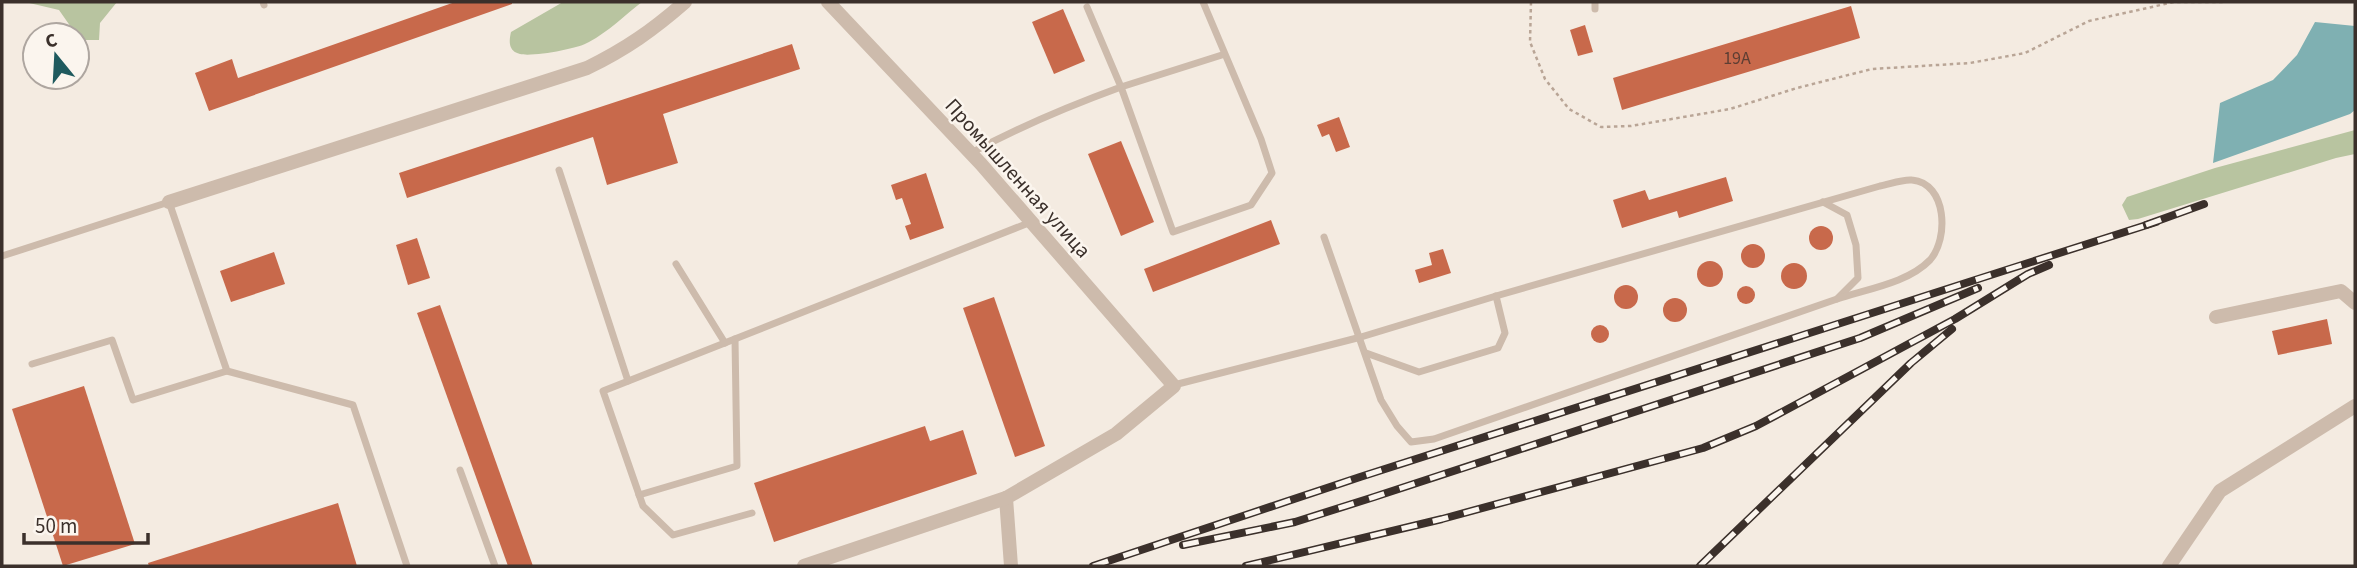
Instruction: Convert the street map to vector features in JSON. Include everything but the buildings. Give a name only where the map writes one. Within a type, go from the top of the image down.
[{"type":"street","points":[[169,202],[587,68],[621,52],[649,33],[685,2]]},
{"type":"street","name":"Промышленная улица","points":[[828,2],[970,153],[1174,386]]},
{"type":"street","points":[[2216,317],[2341,291],[2355,303]]},
{"type":"street","points":[[804,566],[1006,498],[1116,434],[1174,386]]},
{"type":"street","points":[[2169,566],[2220,491],[2355,406]]},
{"type":"street","points":[[1006,498],[1010,566]]},
{"type":"lane","points":[[1087,7],[1121,87],[1173,232],[1251,205],[1272,173],[1261,139],[1203,2]]},
{"type":"lane","points":[[970,153],[1072,105],[1224,54]]},
{"type":"lane","points":[[559,170],[628,381]]},
{"type":"lane","points":[[1174,386],[1360,337],[1824,202],[1913,180],[1929,187],[1938,200],[1942,214],[1939,244],[1932,258],[1917,271],[1447,434],[1411,442],[1381,400],[1366,354],[1360,337],[1324,237]]},
{"type":"lane","points":[[2,256],[169,202],[227,371]]},
{"type":"lane","points":[[1824,202],[1847,215],[1856,245],[1858,278],[1837,299]]},
{"type":"lane","points":[[752,513],[673,535],[643,506],[603,391],[1031,222]]},
{"type":"lane","points":[[676,264],[724,343]]},
{"type":"lane","points":[[1366,354],[1419,372],[1498,348],[1505,333],[1496,296]]},
{"type":"lane","points":[[639,495],[737,466],[735,339]]},
{"type":"lane","points":[[32,364],[112,340],[133,400],[227,371],[353,405],[407,566]]},
{"type":"lane","points":[[460,470],[495,566]]},
{"type":"path","points":[[1531,2],[1530,42],[1545,79],[1569,109],[1601,127],[1631,126],[1730,109],[1871,69],[1970,63],[2025,53],[2089,21],[2174,2],[2223,2]]},
{"type":"green space","points":[[25,2],[117,2],[100,23],[99,40],[91,40],[91,21],[67,21],[59,10]]},
{"type":"green space","points":[[563,2],[642,2],[583,45],[534,54],[513,51],[511,32]]},
{"type":"green space","points":[[2355,130],[2355,154],[2138,219],[2129,220],[2122,205],[2127,197],[2215,168]]},
{"type":"water","points":[[2315,22],[2355,26],[2355,110],[2213,163],[2220,103],[2273,80],[2297,55]]},
{"type":"railway","points":[[2146,225],[2204,204]]},
{"type":"railway","points":[[1093,566],[1360,477],[2156,222]]},
{"type":"railway","points":[[1246,566],[1442,519],[1703,448],[1756,426],[1955,319],[2028,274],[2049,265]]},
{"type":"railway","points":[[1183,545],[1295,522],[1374,497],[1860,338],[1978,288]]},
{"type":"railway","points":[[1700,566],[1911,363],[1952,329]]}]
